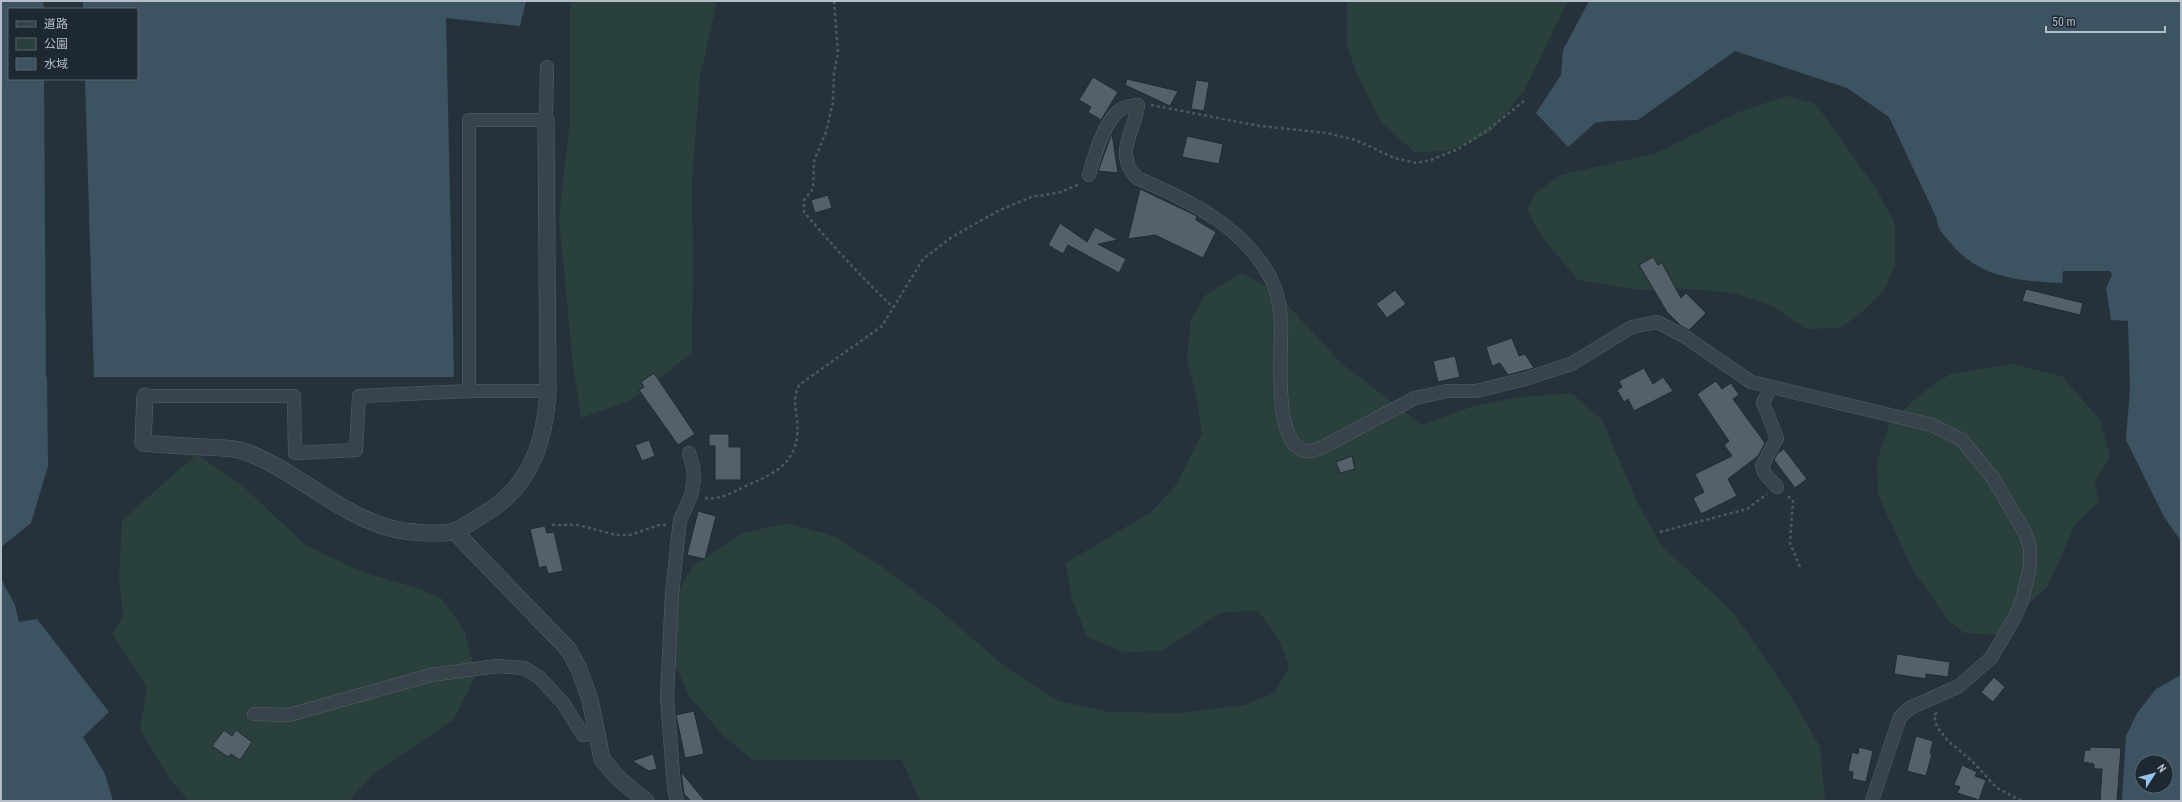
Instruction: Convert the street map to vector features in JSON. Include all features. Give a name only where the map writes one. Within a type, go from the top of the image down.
[{"type":"street","points":[[286,470],[295,453],[294,396],[146,396],[143,443],[225,447],[240,450],[264,459],[286,470],[315,492],[364,520],[384,527],[415,533],[454,531],[502,502],[530,471],[541,443],[547,416],[547,67]]},
{"type":"street","points":[[1089,175],[1102,136],[1115,115],[1125,107],[1138,105],[1137,112],[1129,131],[1126,148],[1126,164],[1130,171],[1136,178],[1190,203],[1227,226],[1252,250],[1270,277],[1278,300],[1281,322],[1280,371],[1284,425],[1292,441],[1300,448],[1311,451],[1323,447],[1415,398],[1447,392],[1476,391],[1525,380],[1571,364],[1632,327],[1648,322],[1658,322],[1684,336],[1751,382],[1770,388],[1932,424],[1962,440],[1993,478],[2018,518],[2030,548],[2030,567],[2022,601],[2015,616],[1990,658],[1959,686],[1910,708],[1900,717],[1872,801]]},
{"type":"street","points":[[469,391],[470,120],[546,120]]},
{"type":"street","points":[[1770,388],[1763,403],[1777,438],[1762,466],[1765,474],[1777,487]]},
{"type":"street","points":[[295,453],[356,450],[359,396],[469,391],[548,391]]},
{"type":"street","points":[[677,801],[674,787],[667,698],[672,593],[678,534],[682,515],[690,496],[694,478],[689,453]]},
{"type":"street","points":[[454,531],[568,649],[579,669],[590,700],[602,759],[619,779],[646,801]]},
{"type":"street","points":[[254,714],[289,715],[431,675],[497,666],[524,668],[539,677],[563,703],[583,735],[596,732]]},
{"type":"path","points":[[834,1],[838,53],[834,73],[833,102],[826,132],[814,162],[813,188],[804,200],[802,206],[804,212],[837,250],[869,285],[893,307]]},
{"type":"path","points":[[1138,105],[1158,105],[1218,120],[1327,133],[1356,140],[1394,158],[1416,163],[1431,160],[1458,149],[1488,130],[1524,101]]},
{"type":"path","points":[[690,496],[716,499],[769,477],[786,464],[795,445],[797,419],[793,398],[799,385],[882,326],[923,259],[952,237],[998,211],[1032,197],[1061,192],[1083,182],[1089,175]]},
{"type":"path","points":[[1660,532],[1746,509],[1777,487],[1793,501],[1790,543],[1800,566]]},
{"type":"path","points":[[552,525],[578,525],[616,535],[630,535],[665,524],[678,534]]},
{"type":"path","points":[[1941,710],[1934,715],[1937,727],[1947,740],[1972,761],[1997,788],[2020,800],[2026,801]]},
{"type":"green space","points":[[570,1],[717,1],[700,78],[692,182],[692,353],[629,401],[581,418],[573,365],[559,218],[570,121]]},
{"type":"green space","points":[[1347,1],[1568,1],[1524,91],[1490,133],[1449,151],[1414,152],[1381,122],[1358,77],[1347,46]]},
{"type":"green space","points":[[1787,96],[1816,104],[1877,190],[1895,224],[1895,265],[1884,291],[1860,314],[1840,328],[1806,329],[1772,306],[1733,293],[1689,289],[1638,290],[1578,280],[1541,236],[1528,210],[1534,194],[1561,175],[1657,153],[1739,112]]},
{"type":"green space","points":[[1241,273],[1275,291],[1341,363],[1422,425],[1474,406],[1513,398],[1571,393],[1602,420],[1638,504],[1662,546],[1734,613],[1791,697],[1820,747],[1825,801],[920,801],[902,760],[752,760],[722,734],[689,696],[669,651],[669,606],[693,566],[743,533],[787,523],[834,536],[884,568],[941,611],[1004,666],[1059,701],[1110,712],[1179,713],[1244,705],[1274,693],[1289,667],[1276,637],[1268,624],[1257,611],[1222,612],[1162,651],[1124,652],[1087,637],[1072,600],[1066,563],[1151,512],[1176,485],[1202,434],[1197,399],[1187,359],[1191,320],[1204,296]]},
{"type":"green space","points":[[2013,364],[2062,376],[2100,420],[2110,456],[2095,482],[2099,502],[2075,525],[2048,586],[1995,635],[1964,633],[1949,621],[1913,570],[1878,495],[1877,461],[1890,422],[1922,393],[1950,374]]},
{"type":"green space","points":[[197,454],[244,487],[304,544],[362,572],[420,589],[441,598],[464,630],[476,676],[453,720],[373,774],[349,801],[189,801],[170,779],[140,729],[147,687],[112,634],[123,617],[119,577],[122,520]]},
{"type":"water","points":[[1,1],[526,1],[520,26],[446,18],[454,377],[47,377],[48,466],[31,523],[1,547]]},
{"type":"water","points":[[1589,1],[2181,1],[2181,541],[2164,517],[2126,440],[2130,388],[2128,321],[2111,320],[2106,288],[2112,275],[2110,271],[2063,271],[2062,283],[2015,279],[1986,270],[1973,263],[1961,254],[1945,237],[1940,229],[1937,219],[1889,117],[1847,88],[1735,51],[1638,120],[1595,123],[1568,147],[1536,113],[1561,75],[1563,50]]},
{"type":"water","points":[[1,579],[15,605],[19,622],[37,619],[109,712],[83,737],[105,774],[113,801],[1,801]]},
{"type":"water","points":[[2181,675],[2181,801],[2122,801],[2126,736],[2137,713],[2156,689]]},
{"type":"pier","points":[[43,1],[83,1],[83,8],[44,8]]},
{"type":"pier","points":[[44,80],[85,80],[94,377],[46,377]]},
{"type":"building","points":[[1093,77],[1118,92],[1101,120],[1088,112],[1091,107],[1079,100]]},
{"type":"building","points":[[1127,79],[1178,91],[1170,106],[1125,85]]},
{"type":"building","points":[[1196,80],[1209,82],[1204,111],[1191,109]]},
{"type":"building","points":[[1112,133],[1118,173],[1098,171]]},
{"type":"building","points":[[1187,136],[1223,144],[1219,164],[1182,157]]},
{"type":"building","points":[[1140,189],[1197,216],[1196,220],[1216,232],[1203,258],[1155,235],[1128,239]]},
{"type":"building","points":[[828,195],[832,208],[815,213],[811,200]]},
{"type":"building","points":[[1060,223],[1087,242],[1095,227],[1118,240],[1098,244],[1126,259],[1119,273],[1068,245],[1063,254],[1048,245]]},
{"type":"building","points":[[1653,257],[1658,265],[1662,263],[1681,298],[1686,293],[1706,313],[1689,330],[1681,326],[1667,312],[1639,265]]},
{"type":"building","points":[[2026,289],[2083,303],[2080,315],[2022,301]]},
{"type":"building","points":[[1395,290],[1406,304],[1387,318],[1376,304]]},
{"type":"building","points":[[1512,338],[1519,356],[1525,354],[1534,368],[1508,375],[1500,363],[1492,366],[1486,347]]},
{"type":"building","points":[[1455,356],[1460,377],[1438,382],[1433,361]]},
{"type":"building","points":[[1644,368],[1653,384],[1663,377],[1673,391],[1634,411],[1628,399],[1624,402],[1617,390],[1622,387],[1619,381]]},
{"type":"building","points":[[654,373],[695,434],[678,445],[639,390],[644,387],[641,382]]},
{"type":"building","points":[[1716,381],[1722,389],[1731,383],[1739,395],[1733,399],[1765,443],[1758,456],[1728,479],[1737,496],[1701,514],[1693,498],[1704,492],[1695,474],[1732,456],[1724,445],[1729,441],[1697,394]]},
{"type":"building","points":[[709,434],[729,434],[729,447],[741,447],[741,480],[715,480],[715,446],[709,446]]},
{"type":"building","points":[[649,440],[655,456],[642,461],[635,445]]},
{"type":"building","points":[[1784,449],[1807,479],[1795,488],[1774,460],[1778,453]]},
{"type":"building","points":[[1352,456],[1355,469],[1340,473],[1336,462]]},
{"type":"building","points":[[698,511],[716,516],[705,559],[687,555]]},
{"type":"building","points":[[545,526],[547,533],[554,532],[563,571],[548,574],[546,566],[539,568],[530,529]]},
{"type":"building","points":[[1897,654],[1950,662],[1948,677],[1926,674],[1926,679],[1894,674]]},
{"type":"building","points":[[1994,677],[2005,687],[1993,702],[1981,692]]},
{"type":"building","points":[[694,711],[704,754],[685,758],[676,715]]},
{"type":"building","points":[[224,730],[232,736],[236,730],[252,742],[240,760],[231,754],[228,757],[212,746]]},
{"type":"building","points":[[1916,736],[1933,741],[1930,754],[1932,754],[1926,776],[1907,771]]},
{"type":"building","points":[[1859,747],[1873,751],[1866,782],[1852,779],[1853,772],[1848,771],[1852,752],[1858,754]]},
{"type":"building","points":[[2090,747],[2121,748],[2117,801],[2100,801],[2102,769],[2094,769],[2094,764],[2083,762],[2085,750],[2090,750]]},
{"type":"building","points":[[653,754],[657,769],[649,771],[632,761]]},
{"type":"building","points":[[1962,765],[1977,772],[1975,776],[1986,780],[1979,800],[1957,793],[1960,787],[1954,785]]},
{"type":"building","points":[[681,772],[705,801],[691,801],[684,794]]}]
